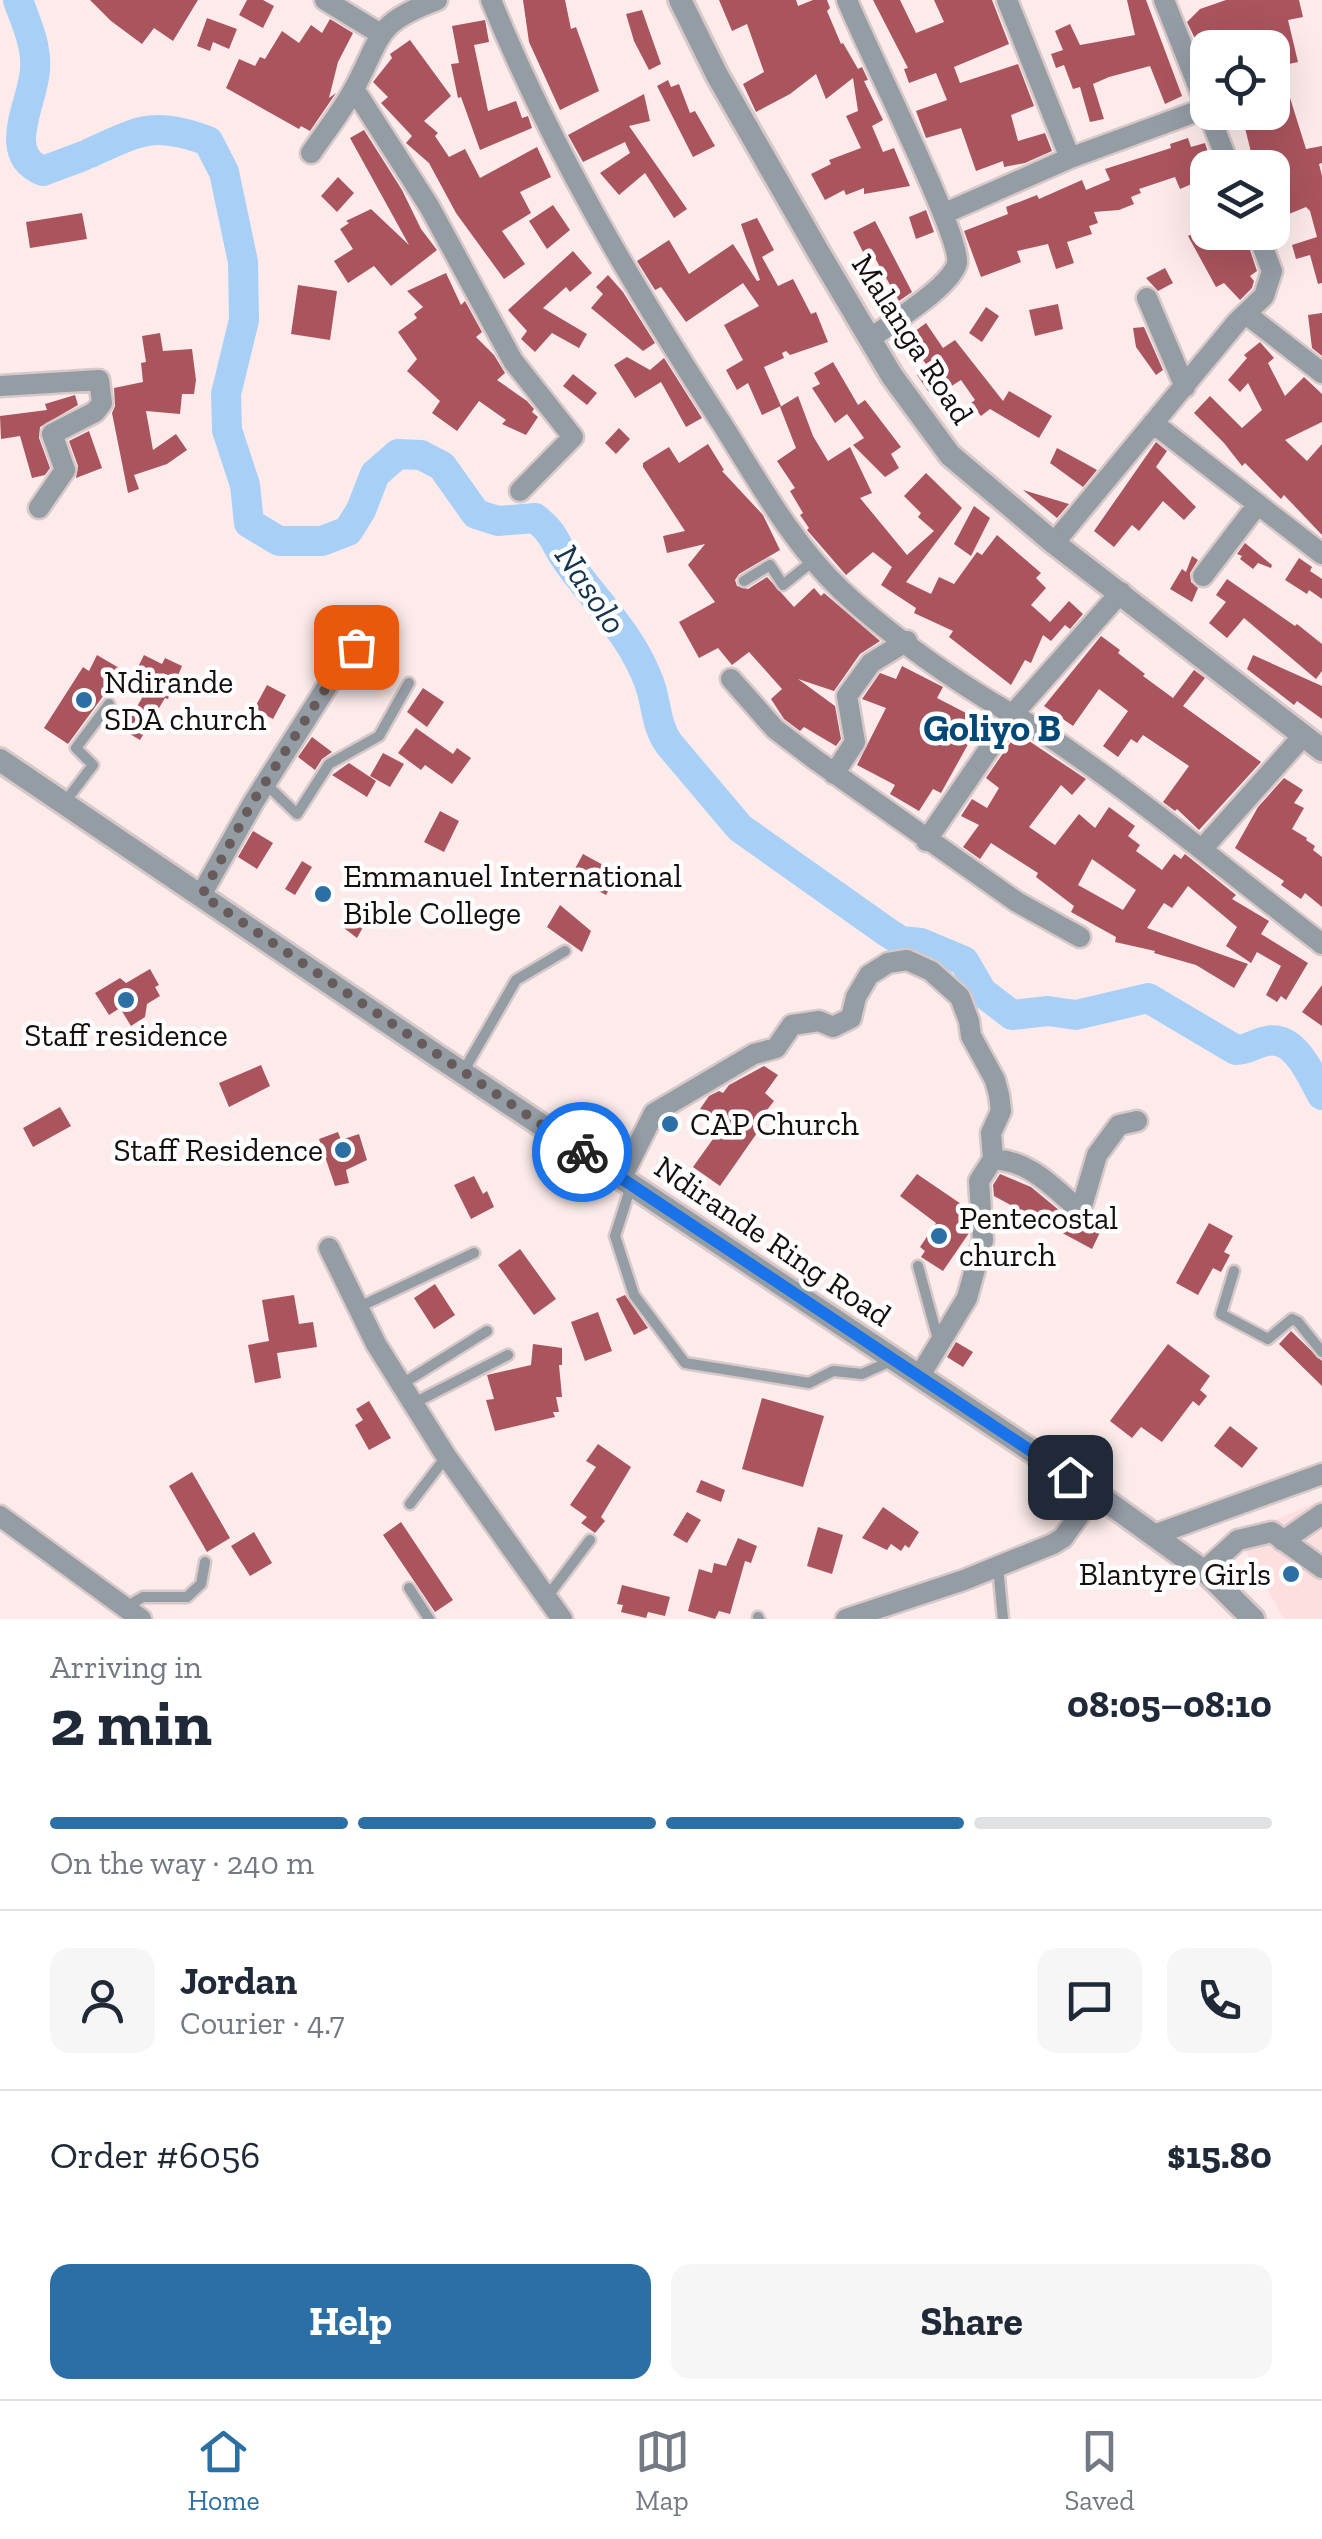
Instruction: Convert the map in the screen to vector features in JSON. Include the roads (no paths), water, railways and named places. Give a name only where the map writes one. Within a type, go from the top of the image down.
[{"type":"street","points":[[325,0],[379,34]]},
{"type":"street","points":[[311,153],[354,89],[379,34],[413,9],[437,0]]},
{"type":"street","points":[[491,0],[520,72],[591,210],[686,368],[785,522],[814,560],[844,592],[907,642],[1203,848],[1322,944]]},
{"type":"street","name":"Malanga Road","points":[[680,0],[717,75],[871,338],[920,418],[950,455],[1054,543],[1313,743]]},
{"type":"street","points":[[848,0],[944,214],[957,254],[948,280],[871,338]]},
{"type":"street","points":[[1007,0],[1070,158]]},
{"type":"street","points":[[1164,0],[1190,67]]},
{"type":"street","points":[[354,89],[430,206],[513,361],[573,437],[520,491]]},
{"type":"street","points":[[944,214],[1070,158],[1190,116]]},
{"type":"street","points":[[1054,543],[1264,296],[1272,271],[1264,250]]},
{"type":"street","points":[[1147,298],[1186,388]]},
{"type":"street","points":[[1246,314],[1322,373]]},
{"type":"street","points":[[0,386],[98,380],[102,403],[95,412],[52,434],[66,470],[39,508]]},
{"type":"street","points":[[1153,423],[1322,554]]},
{"type":"street","points":[[1204,576],[1258,504]]},
{"type":"street","points":[[926,841],[1014,714],[1120,592]]},
{"type":"street","points":[[834,774],[855,742],[848,696],[870,663],[907,642]]},
{"type":"street","points":[[202,895],[265,784],[356,647]]},
{"type":"street","points":[[732,679],[775,729],[834,774],[1016,902],[1080,937]]},
{"type":"street","points":[[1203,848],[1313,743]]},
{"type":"street","name":"Ndirande Ring Road","points":[[0,760],[1154,1535],[1204,1571],[1253,1619]]},
{"type":"street","points":[[626,1182],[654,1113],[754,1054],[776,1048],[792,1025],[819,1020],[834,1027],[851,1018],[856,997],[869,975],[888,964],[907,960],[930,972],[960,997],[971,1036],[995,1080],[1000,1111],[990,1133],[993,1160],[980,1181],[983,1240],[967,1298],[919,1377]]},
{"type":"street","points":[[993,1160],[1012,1160],[1040,1175],[1076,1208],[1082,1206],[1098,1155],[1120,1125],[1136,1122]]},
{"type":"street","points":[[329,1248],[358,1308],[446,1456],[562,1619]]},
{"type":"street","points":[[1154,1535],[1322,1474]]},
{"type":"street","points":[[846,1619],[998,1567],[1063,1538],[1094,1494]]},
{"type":"street","points":[[1283,1541],[1322,1514]]},
{"type":"street","points":[[0,1516],[133,1613]]},
{"type":"street","points":[[1204,1571],[1238,1540],[1272,1532],[1322,1568]]},
{"type":"lane","points":[[744,581],[770,564],[783,585],[814,560]]},
{"type":"lane","points":[[265,784],[297,814],[329,764],[379,736],[409,684]]},
{"type":"lane","points":[[64,802],[92,765],[76,748],[109,704]]},
{"type":"lane","points":[[463,1073],[516,980],[564,951]]},
{"type":"lane","points":[[626,1182],[615,1236],[634,1295],[685,1363],[809,1384],[833,1372],[862,1374],[894,1360]]},
{"type":"lane","points":[[358,1308],[474,1253]]},
{"type":"lane","points":[[918,1266],[939,1344]]},
{"type":"lane","points":[[1234,1272],[1221,1314],[1268,1339],[1292,1319],[1322,1352]]},
{"type":"lane","points":[[402,1384],[487,1332]]},
{"type":"lane","points":[[414,1403],[508,1356]]},
{"type":"lane","points":[[410,1504],[446,1456]]},
{"type":"lane","points":[[546,1598],[590,1540]]},
{"type":"lane","points":[[133,1613],[142,1598],[187,1596],[201,1584],[205,1562]]},
{"type":"lane","points":[[998,1567],[1003,1619]]},
{"type":"lane","points":[[409,1588],[429,1619]]},
{"type":"waterway","name":"Nasolo","points":[[18,0],[35,61],[22,127],[23,153],[43,171],[83,156]]},
{"type":"waterway","name":"Nasolo","points":[[90,153],[135,134],[174,131],[208,141],[224,172],[243,262],[244,320],[226,394],[227,430],[245,485],[249,523],[279,541],[322,541],[348,531],[375,474],[398,454],[421,455],[442,466],[476,514],[498,521],[535,518],[547,530],[634,651],[669,744],[740,828],[901,941],[921,943],[964,961],[982,992],[1012,1015],[1048,1011],[1076,1015],[1148,998],[1236,1050],[1267,1041],[1286,1044],[1301,1058],[1322,1095]]},
{"type":"place","name":"Ndirande SDA church","points":[[84,700]]},
{"type":"place","name":"Emmanuel International Bible College","points":[[323,894]]},
{"type":"place","name":"Staff residence","points":[[126,1000]]},
{"type":"place","name":"CAP Church","points":[[670,1124]]},
{"type":"place","name":"Staff Residence","points":[[343,1150]]},
{"type":"place","name":"Pentecostal church","points":[[939,1236]]},
{"type":"place","name":"Blantyre Girls","points":[[1291,1574]]},
{"type":"district","name":"Goliyo B","points":[[992,728]]}]
